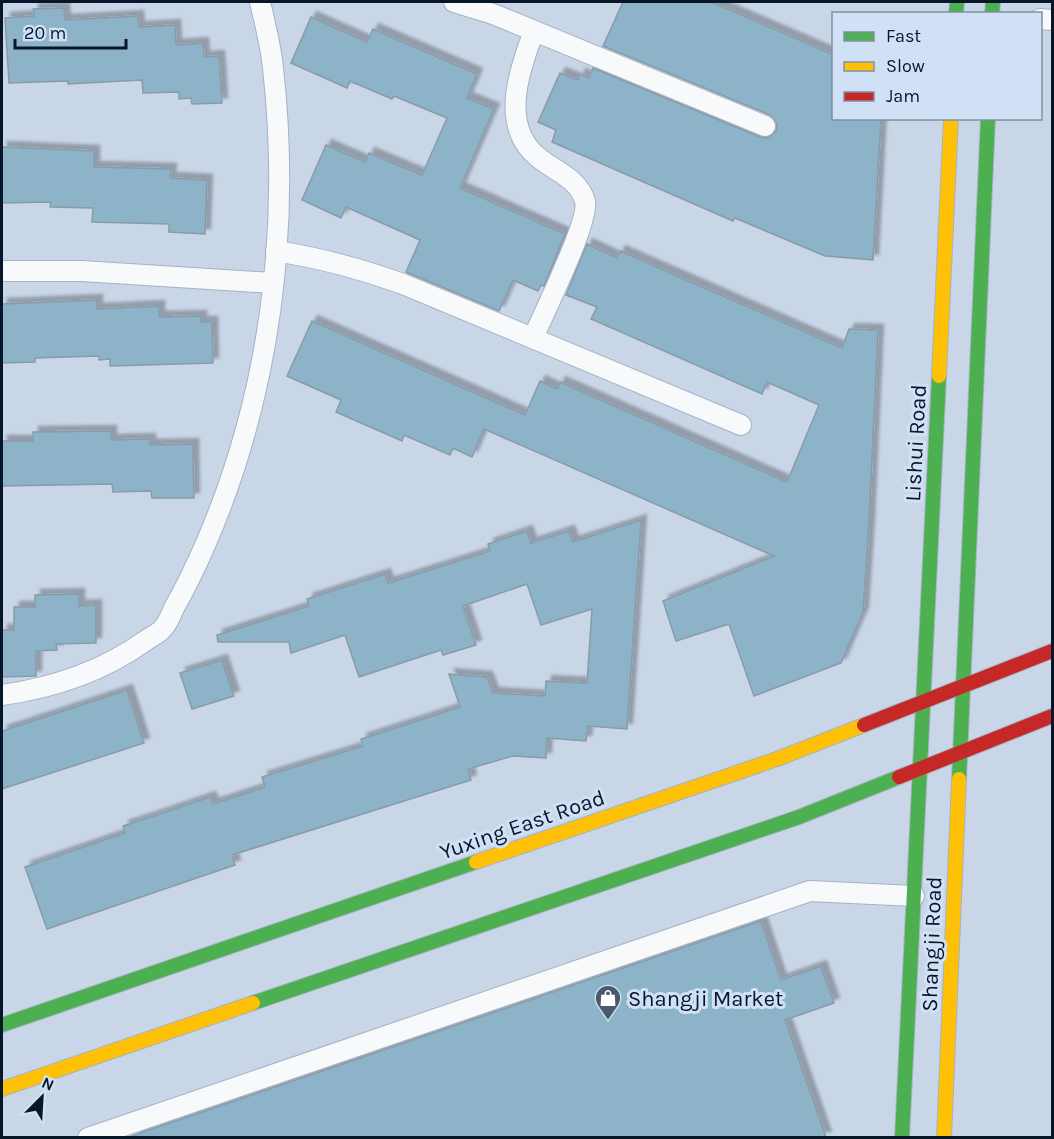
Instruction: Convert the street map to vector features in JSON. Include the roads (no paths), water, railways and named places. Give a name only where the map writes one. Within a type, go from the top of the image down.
[{"type":"main road","name":"Lishui Road","points":[[920,769],[951,120]]},
{"type":"main road","points":[[960,752],[988,120]]},
{"type":"main road","name":"Yuxing East Road","points":[[2,1025],[777,759],[1053,651]]},
{"type":"main road","points":[[2,1089],[799,817],[1053,716]]},
{"type":"main road","name":"Shangji Road","points":[[944,1137],[960,752]]},
{"type":"main road","name":"Shangji Road","points":[[902,1137],[920,769]]},
{"type":"lane","points":[[2,695],[42,687],[99,667],[132,650],[163,629],[193,574],[218,516],[236,467],[262,364],[276,251],[279,189],[278,127],[273,66],[261,2]]},
{"type":"lane","points":[[454,2],[493,14],[765,126]]},
{"type":"lane","points":[[533,338],[581,225],[585,202],[576,185],[568,177],[538,158],[522,140],[518,128],[515,103],[523,60],[534,31]]},
{"type":"lane","points":[[276,251],[305,255],[369,272],[403,284],[741,425]]},
{"type":"lane","points":[[2,271],[82,271],[273,284]]},
{"type":"lane","points":[[88,1137],[810,891],[914,896]]},
{"type":"place","name":"Shangji Market","points":[[608,1021]]}]
